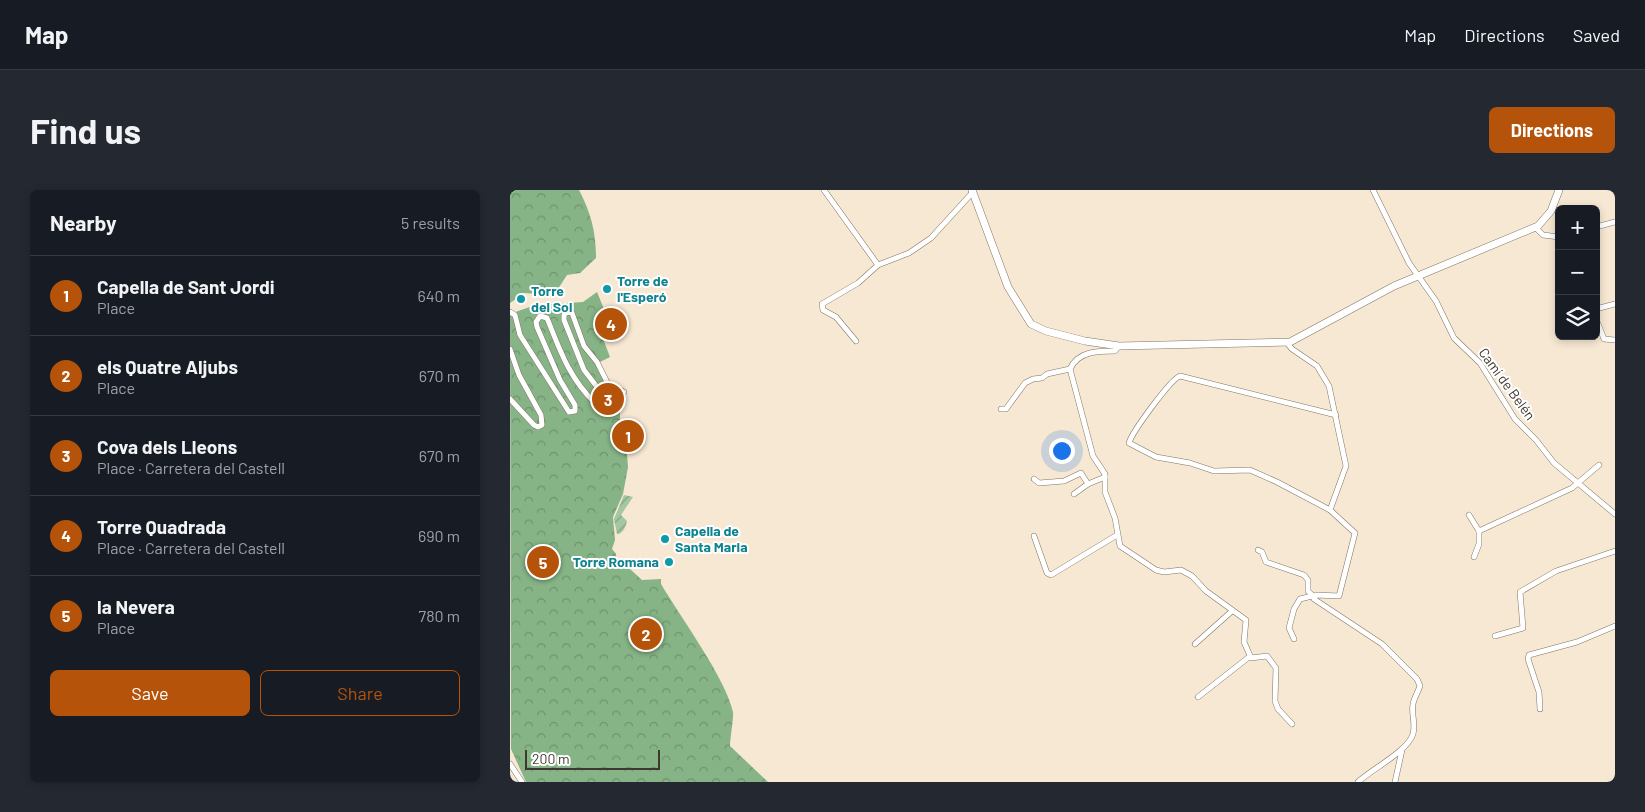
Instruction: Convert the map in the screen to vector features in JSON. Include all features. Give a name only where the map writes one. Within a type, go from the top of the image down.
[{"type":"main road","points":[[972,191],[1008,287],[1031,324],[1046,331],[1086,341],[1119,346],[1288,343],[1298,340],[1372,298],[1418,276],[1535,227],[1548,217],[1559,190]]},
{"type":"street","points":[[824,190],[878,265]]},
{"type":"street","name":"Camí de Belén","points":[[1373,190],[1409,263],[1444,315],[1454,338],[1480,363],[1515,419],[1536,440],[1554,463],[1615,514]]},
{"type":"street","points":[[856,341],[836,317],[823,310],[822,304],[858,283],[878,265],[909,253],[930,238],[972,191]]},
{"type":"street","points":[[1600,226],[1615,222]]},
{"type":"street","points":[[1535,227],[1543,235],[1555,238]]},
{"type":"street","points":[[1600,308],[1615,304]]},
{"type":"street","points":[[510,312],[515,315],[520,335],[569,412],[575,411],[576,407],[560,380],[539,331],[536,322],[540,316],[547,318],[556,345],[570,371],[595,403],[603,402],[604,396],[580,363],[564,320],[567,312],[572,313],[584,346],[597,362],[608,384],[624,392]]},
{"type":"street","points":[[1600,329],[1604,339],[1615,340]]},
{"type":"street","points":[[1288,343],[1292,349],[1321,370],[1329,386],[1346,466],[1330,510]]},
{"type":"street","points":[[1001,409],[1006,409],[1024,383],[1033,378],[1042,378],[1047,374],[1070,369],[1072,365],[1090,351],[1115,351],[1119,346]]},
{"type":"street","points":[[510,349],[522,382],[540,415],[542,425],[538,427],[534,425],[510,399]]},
{"type":"street","points":[[1070,369],[1092,456],[1101,466],[1105,477],[1105,492],[1115,518],[1120,546],[1156,570],[1164,572],[1181,570],[1192,576],[1206,592],[1246,620],[1244,642],[1249,657]]},
{"type":"street","points":[[1294,639],[1289,628],[1294,609],[1300,599],[1316,595],[1339,596],[1355,533],[1330,510],[1250,470],[1214,471],[1190,463],[1156,457],[1130,446],[1131,438],[1175,379],[1182,376],[1336,415]]},
{"type":"street","points":[[1479,531],[1580,483],[1599,465]]},
{"type":"street","points":[[1034,479],[1039,483],[1064,481],[1081,473],[1088,484]]},
{"type":"street","points":[[1074,494],[1088,484],[1105,477]]},
{"type":"street","points":[[1469,516],[1479,531],[1479,544],[1474,557]]},
{"type":"street","points":[[1034,536],[1047,573],[1051,575],[1117,535]]},
{"type":"street","points":[[1258,550],[1262,552],[1266,562],[1304,575],[1308,580],[1308,591],[1318,602],[1333,609],[1382,644],[1417,679],[1420,686],[1412,706],[1414,730],[1410,742],[1358,782]]},
{"type":"street","points":[[1495,636],[1522,628],[1520,592],[1556,571],[1615,551]]},
{"type":"street","points":[[1195,644],[1232,611]]},
{"type":"street","points":[[1540,709],[1540,695],[1528,659],[1529,655],[1577,642],[1615,626]]},
{"type":"street","points":[[1198,697],[1249,657],[1268,656],[1276,668],[1275,700],[1278,709],[1292,724]]},
{"type":"street","points":[[1395,782],[1402,750]]},
{"type":"street","points":[[510,764],[522,782]]},
{"type":"green space","points":[[510,190],[579,190],[587,207],[594,231],[596,258],[580,273],[567,275],[554,295],[524,293],[517,295],[516,299],[510,303]]},
{"type":"green space","points":[[597,292],[604,309],[598,316],[599,328],[610,357],[596,364],[607,386],[620,395],[620,419],[626,441],[628,467],[623,494],[613,517],[615,540],[612,549],[616,554],[617,568],[630,569],[642,580],[661,579],[661,584],[712,665],[728,698],[733,712],[730,746],[768,782],[526,782],[511,749],[510,314],[535,305],[583,302]]},
{"type":"green space","points":[[624,495],[633,497],[621,515],[627,521],[625,527],[621,533],[617,534],[614,519]]},
{"type":"place","name":"Torre de l'Esperó","points":[[607,289]]},
{"type":"place","name":"Torre del Sol","points":[[521,299]]},
{"type":"place","name":"Torre Quadrada","points":[[611,324]]},
{"type":"place","name":"Cova dels Lleons","points":[[608,399]]},
{"type":"place","name":"Capella de Sant Jordi","points":[[628,436]]},
{"type":"place","name":"Capella de Santa Maria","points":[[665,539]]},
{"type":"place","name":"la Nevera","points":[[543,562]]},
{"type":"place","name":"Torre Romana","points":[[669,562]]},
{"type":"place","name":"els Quatre Aljubs","points":[[646,634]]}]
